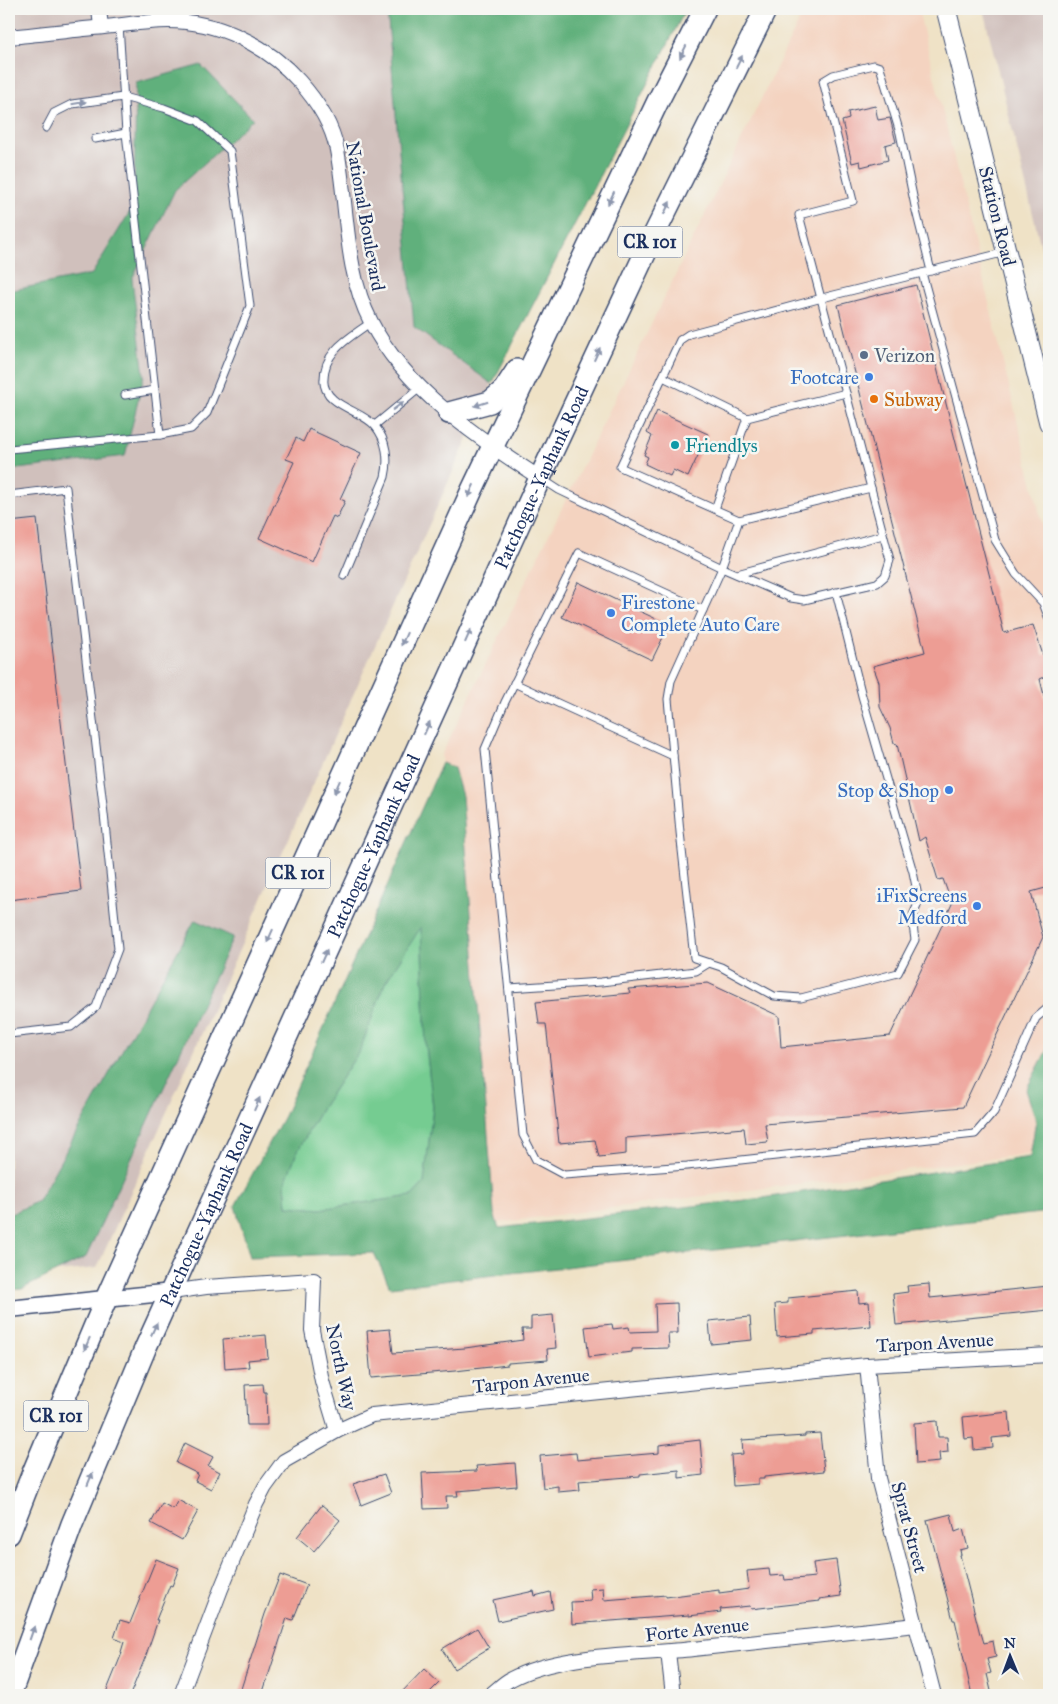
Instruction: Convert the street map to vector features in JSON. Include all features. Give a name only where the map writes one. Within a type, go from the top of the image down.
[{"type":"main road","name":"CR 101","points":[[9,1534],[106,1299],[492,448],[658,101],[705,9]]},
{"type":"main road","name":"Patchogue-Yaphank Road","points":[[10,1695],[72,1524],[141,1358],[540,478],[650,243],[766,9]]},
{"type":"main road","name":"Station Road","points":[[946,9],[1049,423]]},
{"type":"main road","points":[[449,413],[490,402],[498,396],[504,390],[555,314]]},
{"type":"street","points":[[99,9],[101,27]]},
{"type":"street","name":"National Boulevard","points":[[9,37],[168,21],[207,26],[241,38],[258,47],[289,69],[323,113],[331,131],[336,148],[352,265],[363,306],[389,352],[421,387],[449,413],[492,448],[540,478]]},
{"type":"street","name":"North Way","points":[[172,1292],[206,1287],[314,1280],[312,1330],[322,1381],[337,1431]]},
{"type":"street","points":[[9,1309],[172,1292]]},
{"type":"street","name":"Tarpon Avenue","points":[[181,1695],[221,1589],[256,1504],[265,1487],[284,1461],[337,1431],[372,1415],[867,1364],[1049,1355]]},
{"type":"street","name":"Sprat Street","points":[[867,1364],[878,1478],[934,1695]]},
{"type":"street","name":"Forte Avenue","points":[[490,1695],[511,1679],[540,1668],[570,1661],[916,1625]]},
{"type":"street","points":[[668,1652],[673,1695]]},
{"type":"lane","points":[[119,25],[126,133],[160,435]]},
{"type":"lane","points":[[540,478],[559,490],[722,568],[791,598],[804,600],[877,583],[884,576],[890,560],[799,215],[853,201],[823,81],[833,75],[874,65],[880,66],[900,133],[931,271]]},
{"type":"lane","points":[[9,449],[160,435],[191,429],[207,413],[250,306],[230,151],[198,120],[164,108],[123,97],[72,104],[54,112],[46,128]]},
{"type":"lane","points":[[95,139],[126,133]]},
{"type":"lane","points":[[871,488],[739,520],[620,467],[680,340],[688,334],[1006,252]]},
{"type":"lane","points":[[922,273],[995,540],[1016,574],[1043,603],[1049,619]]},
{"type":"lane","points":[[344,576],[386,477],[388,465],[384,440],[375,425],[332,398],[323,385],[324,368],[334,349],[371,322]]},
{"type":"lane","points":[[663,377],[747,418],[846,393]]},
{"type":"lane","points":[[375,425],[421,387]]},
{"type":"lane","points":[[125,395],[155,390]]},
{"type":"lane","points":[[715,509],[747,418]]},
{"type":"lane","points":[[9,495],[66,488],[118,949],[96,1007],[71,1027],[9,1034]]},
{"type":"lane","points":[[739,520],[722,568],[671,681],[668,699],[694,958],[722,967],[774,996],[801,998],[898,974],[915,940],[912,918],[919,901],[913,872],[862,696],[836,592]]},
{"type":"lane","points":[[737,574],[883,535]]},
{"type":"lane","points":[[703,610],[579,552],[514,683],[486,749],[523,1135],[536,1160],[564,1175],[687,1166],[975,1134],[994,1112],[1036,1018],[1049,1007]]},
{"type":"lane","points":[[514,683],[673,756]]},
{"type":"lane","points":[[509,988],[601,982],[696,972],[709,963]]},
{"type":"shaded area","points":[[9,9],[387,9],[414,327],[492,384],[97,1268],[9,1277]]},
{"type":"shaded area","points":[[805,9],[918,9],[1049,552],[1049,1151],[489,1224],[441,756]]},
{"type":"shaded area","points":[[983,9],[1049,9],[1049,280]]},
{"type":"green space","points":[[387,9],[686,9],[492,384],[414,327]]},
{"type":"green space","points":[[201,65],[253,119],[175,190],[132,279],[144,375],[125,456],[9,470],[9,291],[92,274],[134,205],[136,83]]},
{"type":"green space","points":[[442,763],[454,768],[462,796],[494,1213],[499,1228],[763,1198],[1030,1157],[1036,1120],[1026,1090],[1049,1046],[1049,1212],[390,1287],[374,1253],[250,1257],[235,1206],[284,1116]],"holes":[[[421,927],[426,1046],[433,1107],[424,1183],[412,1196],[320,1209],[287,1206],[285,1183],[296,1154],[323,1106],[360,1050],[385,983]]]},
{"type":"green space","points":[[195,920],[233,937],[86,1257],[22,1289],[9,1290],[9,1215],[38,1201]]},
{"type":"green space","points":[[421,926],[426,1046],[433,1107],[424,1183],[412,1196],[320,1209],[287,1206],[285,1183],[296,1154],[323,1106],[360,1050],[385,983]]},
{"type":"building","points":[[875,106],[878,120],[890,118],[896,142],[885,145],[888,160],[861,167],[860,161],[852,163],[842,121],[849,119],[848,112]]},
{"type":"building","points":[[916,285],[1004,633],[1033,625],[1043,655],[1049,654],[1049,675],[1040,679],[1049,716],[1049,887],[1031,892],[1043,937],[963,1107],[765,1124],[768,1142],[746,1144],[744,1128],[626,1138],[626,1154],[599,1157],[595,1140],[559,1143],[546,1024],[539,1024],[536,1002],[630,993],[628,989],[708,983],[779,1016],[781,1047],[890,1036],[952,904],[943,879],[938,880],[925,837],[919,841],[897,744],[894,743],[890,728],[880,707],[879,682],[873,666],[925,652],[838,305]]},
{"type":"building","name":"Friendlys","points":[[657,411],[708,434],[688,477],[673,470],[670,476],[645,464],[648,457],[644,455],[652,436],[647,433]]},
{"type":"building","points":[[309,429],[361,453],[340,499],[345,501],[337,518],[333,516],[312,562],[259,538],[294,462],[286,459],[296,438],[303,442]]},
{"type":"building","points":[[37,519],[81,891],[9,900],[9,522]]},
{"type":"building","points":[[578,582],[669,625],[652,660],[562,617]]},
{"type":"building","points":[[929,1284],[930,1298],[1049,1286],[1049,1310],[896,1325],[893,1294],[908,1292],[907,1286]]},
{"type":"building","points":[[858,1291],[859,1303],[869,1302],[871,1326],[814,1331],[814,1334],[777,1337],[775,1304],[788,1303],[788,1298]]},
{"type":"building","points":[[677,1303],[678,1333],[668,1333],[669,1348],[632,1349],[632,1352],[589,1357],[585,1327],[612,1324],[613,1329],[629,1327],[630,1332],[656,1331],[655,1304]]},
{"type":"building","points":[[553,1315],[556,1348],[547,1349],[548,1360],[508,1363],[508,1365],[455,1371],[371,1378],[367,1331],[390,1329],[393,1353],[465,1348],[523,1340],[522,1329],[531,1329],[531,1317]]},
{"type":"building","points":[[750,1317],[752,1340],[711,1344],[709,1321]]},
{"type":"building","points":[[266,1335],[268,1358],[248,1360],[249,1367],[225,1369],[223,1339]]},
{"type":"building","points":[[263,1384],[264,1392],[266,1392],[267,1425],[247,1425],[245,1385]]},
{"type":"building","points":[[1009,1412],[1011,1436],[992,1438],[993,1448],[974,1450],[973,1438],[965,1439],[963,1417]]},
{"type":"building","points":[[937,1421],[938,1437],[947,1437],[948,1452],[939,1453],[940,1462],[916,1464],[914,1423]]},
{"type":"building","points":[[820,1433],[824,1471],[764,1477],[764,1479],[758,1479],[758,1484],[733,1486],[731,1455],[743,1454],[742,1440],[805,1436],[805,1434]]},
{"type":"building","points":[[700,1440],[703,1475],[679,1478],[679,1470],[640,1474],[640,1476],[579,1481],[580,1490],[558,1492],[558,1486],[543,1488],[540,1456],[576,1453],[577,1460],[659,1453],[659,1445]]},
{"type":"building","points":[[185,1443],[213,1457],[208,1466],[220,1472],[211,1489],[195,1481],[198,1474],[176,1463]]},
{"type":"building","points":[[515,1463],[517,1486],[457,1491],[458,1496],[446,1496],[447,1508],[424,1509],[422,1473],[477,1471],[476,1466]]},
{"type":"building","points":[[384,1474],[391,1493],[361,1505],[353,1484]]},
{"type":"building","points":[[178,1500],[198,1511],[182,1540],[151,1523],[162,1503],[173,1509]]},
{"type":"building","points":[[322,1505],[340,1520],[314,1551],[297,1537]]},
{"type":"building","points":[[951,1514],[955,1532],[963,1529],[968,1548],[960,1550],[960,1555],[980,1634],[984,1643],[993,1641],[996,1657],[987,1659],[991,1673],[987,1674],[992,1695],[972,1695],[955,1620],[953,1620],[927,1520]]},
{"type":"building","points":[[156,1559],[179,1568],[156,1620],[158,1620],[145,1658],[130,1695],[105,1695],[122,1653],[124,1642],[114,1638],[120,1620],[130,1623]]},
{"type":"building","points":[[836,1560],[841,1596],[819,1599],[820,1601],[751,1609],[750,1606],[720,1609],[721,1612],[689,1616],[572,1624],[571,1602],[591,1601],[590,1589],[603,1588],[604,1600],[666,1595],[666,1597],[719,1590],[719,1593],[749,1589],[747,1571],[769,1569],[770,1576],[784,1575],[785,1580],[815,1577],[813,1563]]},
{"type":"building","points":[[280,1575],[307,1585],[293,1620],[287,1618],[262,1695],[239,1695],[265,1614]]},
{"type":"building","points":[[534,1591],[535,1596],[550,1592],[553,1609],[498,1621],[493,1600]]},
{"type":"building","points":[[477,1628],[489,1648],[454,1669],[442,1649]]},
{"type":"building","points":[[424,1669],[439,1683],[427,1695],[399,1695]]},
{"type":"place","name":"Verizon","points":[[864,355]]},
{"type":"place","name":"Footcare","points":[[869,377]]},
{"type":"place","name":"Subway","points":[[874,399]]},
{"type":"place","name":"Friendlys","points":[[675,445]]},
{"type":"place","name":"Firestone Complete Auto Care","points":[[611,613]]},
{"type":"place","name":"Stop & Shop","points":[[949,790]]},
{"type":"place","name":"iFixScreens Medford","points":[[977,906]]}]
